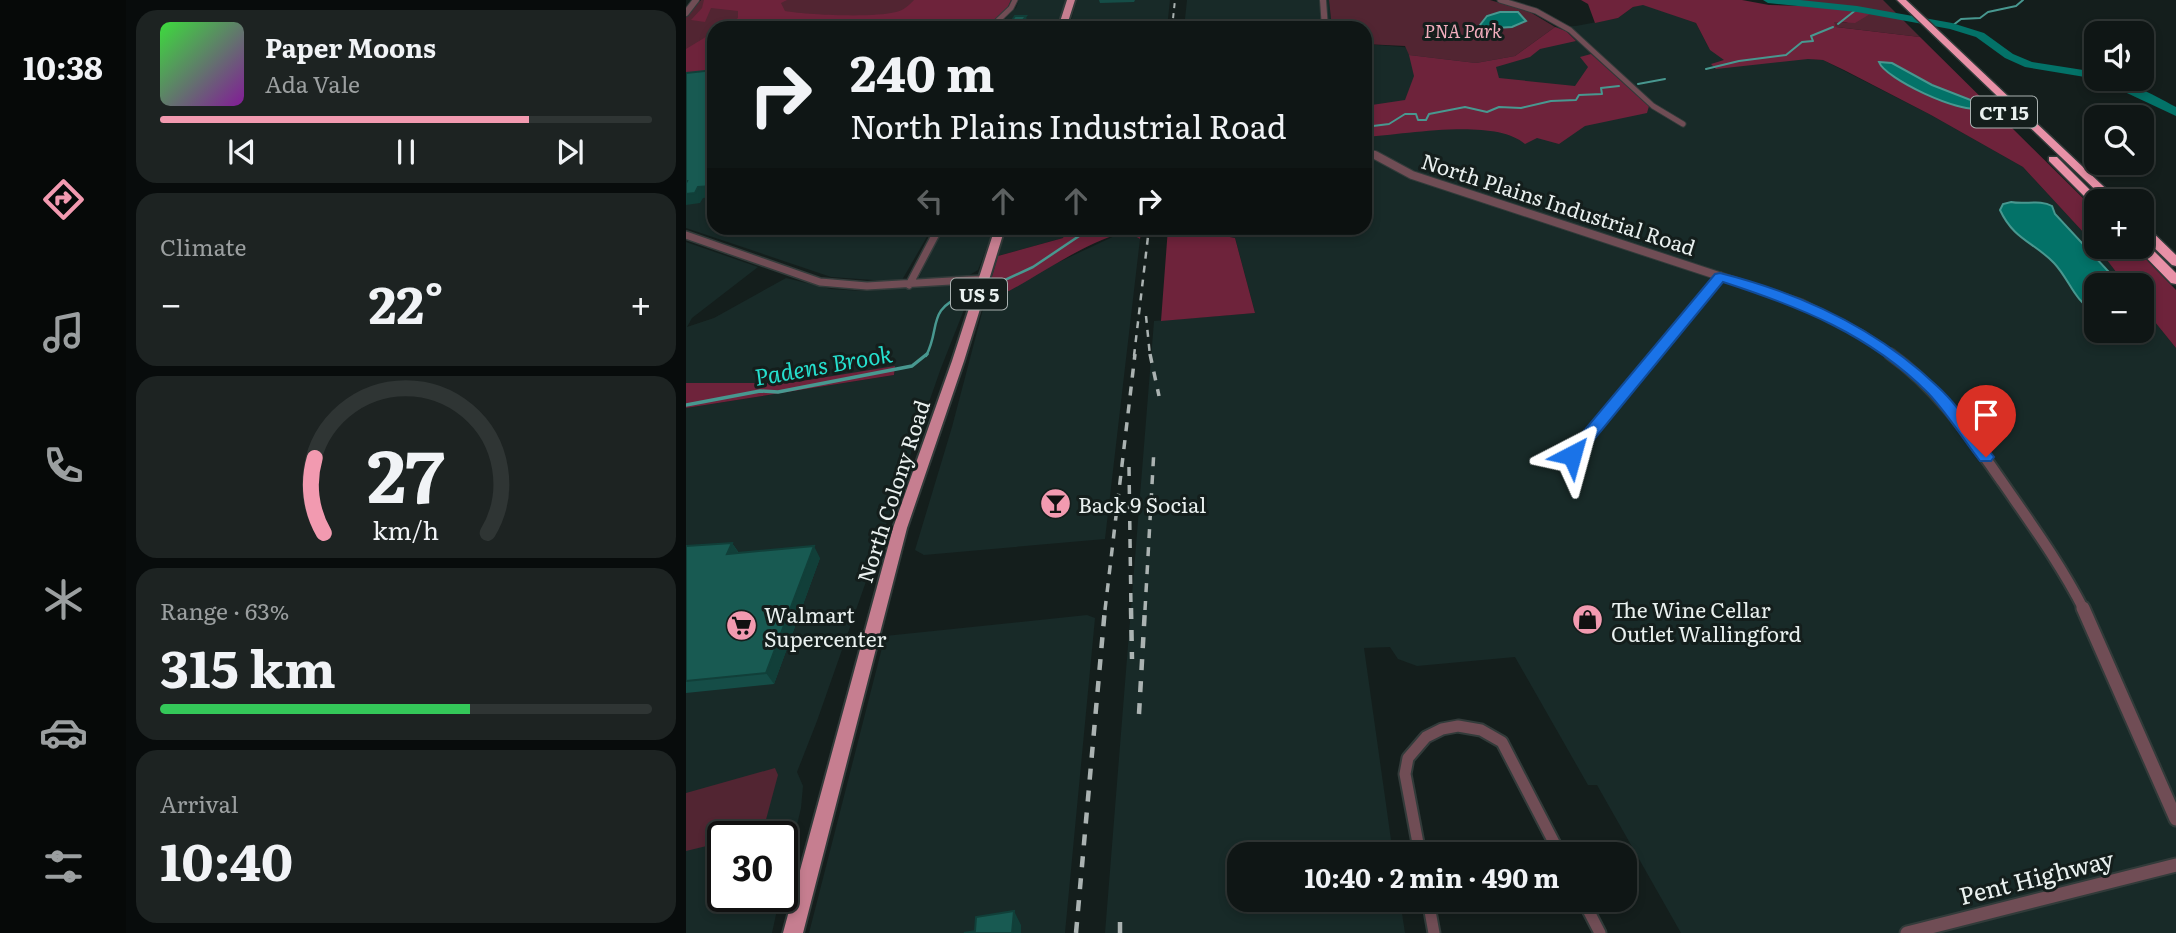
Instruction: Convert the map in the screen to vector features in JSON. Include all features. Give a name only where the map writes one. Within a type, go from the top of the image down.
[{"type":"highway","name":"CT 15","points":[[1889,0],[1901,12],[1928,25],[2100,189]]},
{"type":"highway","name":"CT 15","points":[[1901,0],[1914,18],[2084,190]]},
{"type":"highway","points":[[2154,241],[2176,262]]},
{"type":"highway","points":[[2154,258],[2176,280]]},
{"type":"main road","points":[[1064,21],[1071,0]]},
{"type":"main road","name":"North Colony Road","points":[[793,933],[900,528],[958,361],[998,235]]},
{"type":"street","points":[[686,13],[696,0]]},
{"type":"street","points":[[997,21],[1015,0]]},
{"type":"street","points":[[1322,0],[1324,21]]},
{"type":"street","points":[[1500,0],[1536,11],[1570,30],[1653,106],[1683,124]]},
{"type":"street","name":"North Plains Industrial Road","points":[[1372,154],[1412,175],[1801,303],[1836,320],[1902,362],[1947,405],[2060,564],[2094,629],[2176,819]]},
{"type":"street","points":[[686,235],[820,282],[867,286],[984,279]]},
{"type":"street","points":[[909,285],[935,235]]},
{"type":"street","points":[[1572,455],[1720,276]]},
{"type":"street","points":[[1418,842],[1405,774],[1408,758],[1426,737],[1442,729],[1458,726],[1482,730],[1502,742],[1554,842]]},
{"type":"street","name":"Pent Highway","points":[[1907,933],[2176,865]]},
{"type":"street","points":[[1430,912],[1434,933]]},
{"type":"street","points":[[1589,912],[1600,933]]},
{"type":"shaded area","points":[[704,0],[787,0],[781,3],[785,11],[857,15],[896,12],[906,8],[914,0],[1011,0],[1007,9],[994,21],[733,21],[738,18],[738,11],[711,8],[705,22],[691,20],[702,8]]},
{"type":"shaded area","points":[[1019,0],[1065,0],[1059,21],[1003,21],[1016,8]]},
{"type":"shaded area","points":[[1077,0],[1170,0],[1168,21],[1071,21]]},
{"type":"shaded area","points":[[1187,0],[1329,0],[1331,21],[1185,21]]},
{"type":"shaded area","points":[[1581,0],[1742,0],[1769,5],[1836,7],[1870,14],[1855,23],[1834,22],[1836,27],[1920,37],[2084,199],[2084,233],[2023,167],[1931,115],[1823,60],[1808,59],[1716,69],[1711,64],[1724,60],[1710,50],[1696,23],[1643,5],[1633,7],[1618,18],[1595,23],[1588,4]]},
{"type":"shaded area","points":[[1643,4],[1696,23],[1710,50],[1823,60],[1931,115],[2023,167],[2084,233],[2084,259],[2106,259],[2117,273],[2084,273],[2084,343],[2154,343],[2154,321],[2176,348],[2176,933],[1681,933],[1637,855],[1637,842],[1629,842],[1597,785],[1588,785],[1515,657],[1417,666],[1398,659],[1390,647],[1364,648],[1391,842],[1227,842],[1227,912],[1402,912],[1405,933],[1105,933],[1154,321],[1255,313],[1235,238],[1219,235],[1372,235],[1372,45],[1515,56],[1555,27],[1618,18],[1633,7]]},
{"type":"shaded area","points":[[1500,12],[1518,12],[1526,21],[1512,27],[1480,29],[1487,16]]},
{"type":"shaded area","points":[[1555,27],[1566,31],[1576,41],[1540,49],[1530,57],[1496,67],[1499,78],[1575,86],[1588,67],[1580,57],[1591,54],[1649,106],[1647,113],[1585,126],[1559,144],[1537,138],[1525,144],[1511,136],[1471,129],[1372,136],[1372,105],[1405,100],[1414,76],[1409,55],[1476,63],[1515,56]]},
{"type":"shaded area","points":[[707,36],[707,74],[686,76],[686,49]]},
{"type":"shaded area","points":[[1879,62],[1892,63],[1932,85],[1981,104],[1979,108],[1957,106],[1924,94],[1895,77]]},
{"type":"shaded area","points":[[707,74],[707,235],[928,235],[902,280],[831,277],[686,228],[686,76]]},
{"type":"shaded area","points":[[2042,203],[2052,206],[2055,214],[2084,245],[2084,259],[2097,259],[2110,273],[2084,273],[2084,304],[2054,263],[2012,228],[2000,210],[2003,204]]},
{"type":"shaded area","points":[[939,235],[991,235],[978,270],[966,277],[918,280]]},
{"type":"shaded area","points":[[1005,235],[1064,235],[1063,238],[998,256]]},
{"type":"shaded area","points":[[1064,235],[1117,235],[1078,251],[1009,291],[988,290],[998,256],[1063,238]]},
{"type":"shaded area","points":[[1117,235],[1134,235],[1140,239],[1105,539],[924,555],[915,550],[952,427],[988,290],[995,292]]},
{"type":"shaded area","points":[[1167,235],[1219,235],[1235,238],[1255,313],[1161,321]]},
{"type":"shaded area","points":[[686,242],[758,267],[692,318],[687,327],[714,318],[786,278],[831,289],[862,291],[957,284],[971,292],[941,368],[797,772],[803,786],[798,821],[707,821],[707,912],[777,912],[772,933],[686,933],[686,408],[894,375],[895,367],[789,383],[686,383]]},
{"type":"shaded area","points":[[2106,259],[2146,259],[2176,290],[2176,348],[2154,321],[2154,273],[2117,273]]},
{"type":"shaded area","points":[[895,366],[894,375],[686,408],[686,383],[789,383]]},
{"type":"shaded area","points":[[1087,615],[1095,618],[1065,933],[809,933],[885,636]]},
{"type":"green space","points":[[701,0],[1011,0],[838,21],[707,21],[707,74],[686,76],[686,16]]},
{"type":"green space","name":"PNA Park","points":[[1329,0],[1490,0],[1530,12],[1555,27],[1515,56],[1476,63],[1409,55],[1405,46],[1372,44],[1372,21],[1331,21]]},
{"type":"green space","points":[[1784,0],[1883,0],[1920,37],[1836,27],[1833,21],[1846,23],[1869,14]]},
{"type":"green space","points":[[775,768],[778,775],[766,821],[707,821],[707,846],[686,851],[686,793]]},
{"type":"building","points":[[1015,16],[1026,16],[1022,21],[1012,21]]},
{"type":"building","points":[[707,71],[707,186],[698,187],[695,193],[686,194],[687,181],[686,73]]},
{"type":"building","name":"Walmart Supercenter","points":[[732,543],[727,554],[814,546],[766,673],[686,681],[686,546]]},
{"type":"building","points":[[1014,911],[1012,933],[964,933],[975,931],[976,917]]},
{"type":"waterway","points":[[1768,0],[1857,9],[1952,26],[1980,35],[2009,56],[2029,65],[2084,74]]},
{"type":"waterway","points":[[1952,26],[1961,19],[1980,18],[1988,12],[2016,6],[2023,0]]},
{"type":"waterway","name":"Padens Brook","points":[[1838,24],[1857,9]]},
{"type":"waterway","name":"Padens Brook","points":[[1706,69],[1739,61],[1786,55],[1802,42],[1813,41],[1811,36],[1833,27]]},
{"type":"waterway","name":"Padens Brook","points":[[1638,84],[1665,79]]},
{"type":"waterway","name":"Padens Brook","points":[[1372,126],[1389,124],[1405,114],[1416,114],[1418,120],[1426,120],[1429,114],[1465,107],[1487,112],[1499,107],[1521,108],[1551,101],[1576,100],[1579,95],[1602,94],[1601,88],[1619,86]]},
{"type":"waterway","points":[[2137,91],[2176,112]]},
{"type":"waterway","name":"Padens Brook","points":[[992,286],[1033,267],[1081,235]]},
{"type":"waterway","name":"Padens Brook","points":[[927,354],[939,313],[953,300],[965,295]]},
{"type":"waterway","name":"Padens Brook","points":[[686,405],[760,391],[778,392],[912,366],[927,354]]},
{"type":"railway","points":[[1173,21],[1175,0]]},
{"type":"railway","points":[[1134,356],[1148,235]]},
{"type":"railway","points":[[1146,316],[1150,356]]},
{"type":"railway","points":[[1105,610],[1135,354]]},
{"type":"railway","points":[[1150,354],[1159,396]]},
{"type":"railway","points":[[1145,610],[1154,449]]},
{"type":"railway","points":[[1129,467],[1131,610]]},
{"type":"railway","points":[[1076,933],[1105,608]]},
{"type":"railway","points":[[1131,608],[1132,659]]},
{"type":"railway","points":[[1139,714],[1145,608]]},
{"type":"railway","points":[[1120,922],[1120,933]]},
{"type":"place","name":"Back 9 Social","points":[[1055,503]]},
{"type":"place","name":"The Wine Cellar Outlet Wallingford","points":[[1588,620]]},
{"type":"place","name":"Walmart Supercenter","points":[[741,625]]},
{"type":"route","points":[[1572,455],[1720,276],[1801,303],[1863,335],[1902,362],[1935,391],[1986,457]]}]
